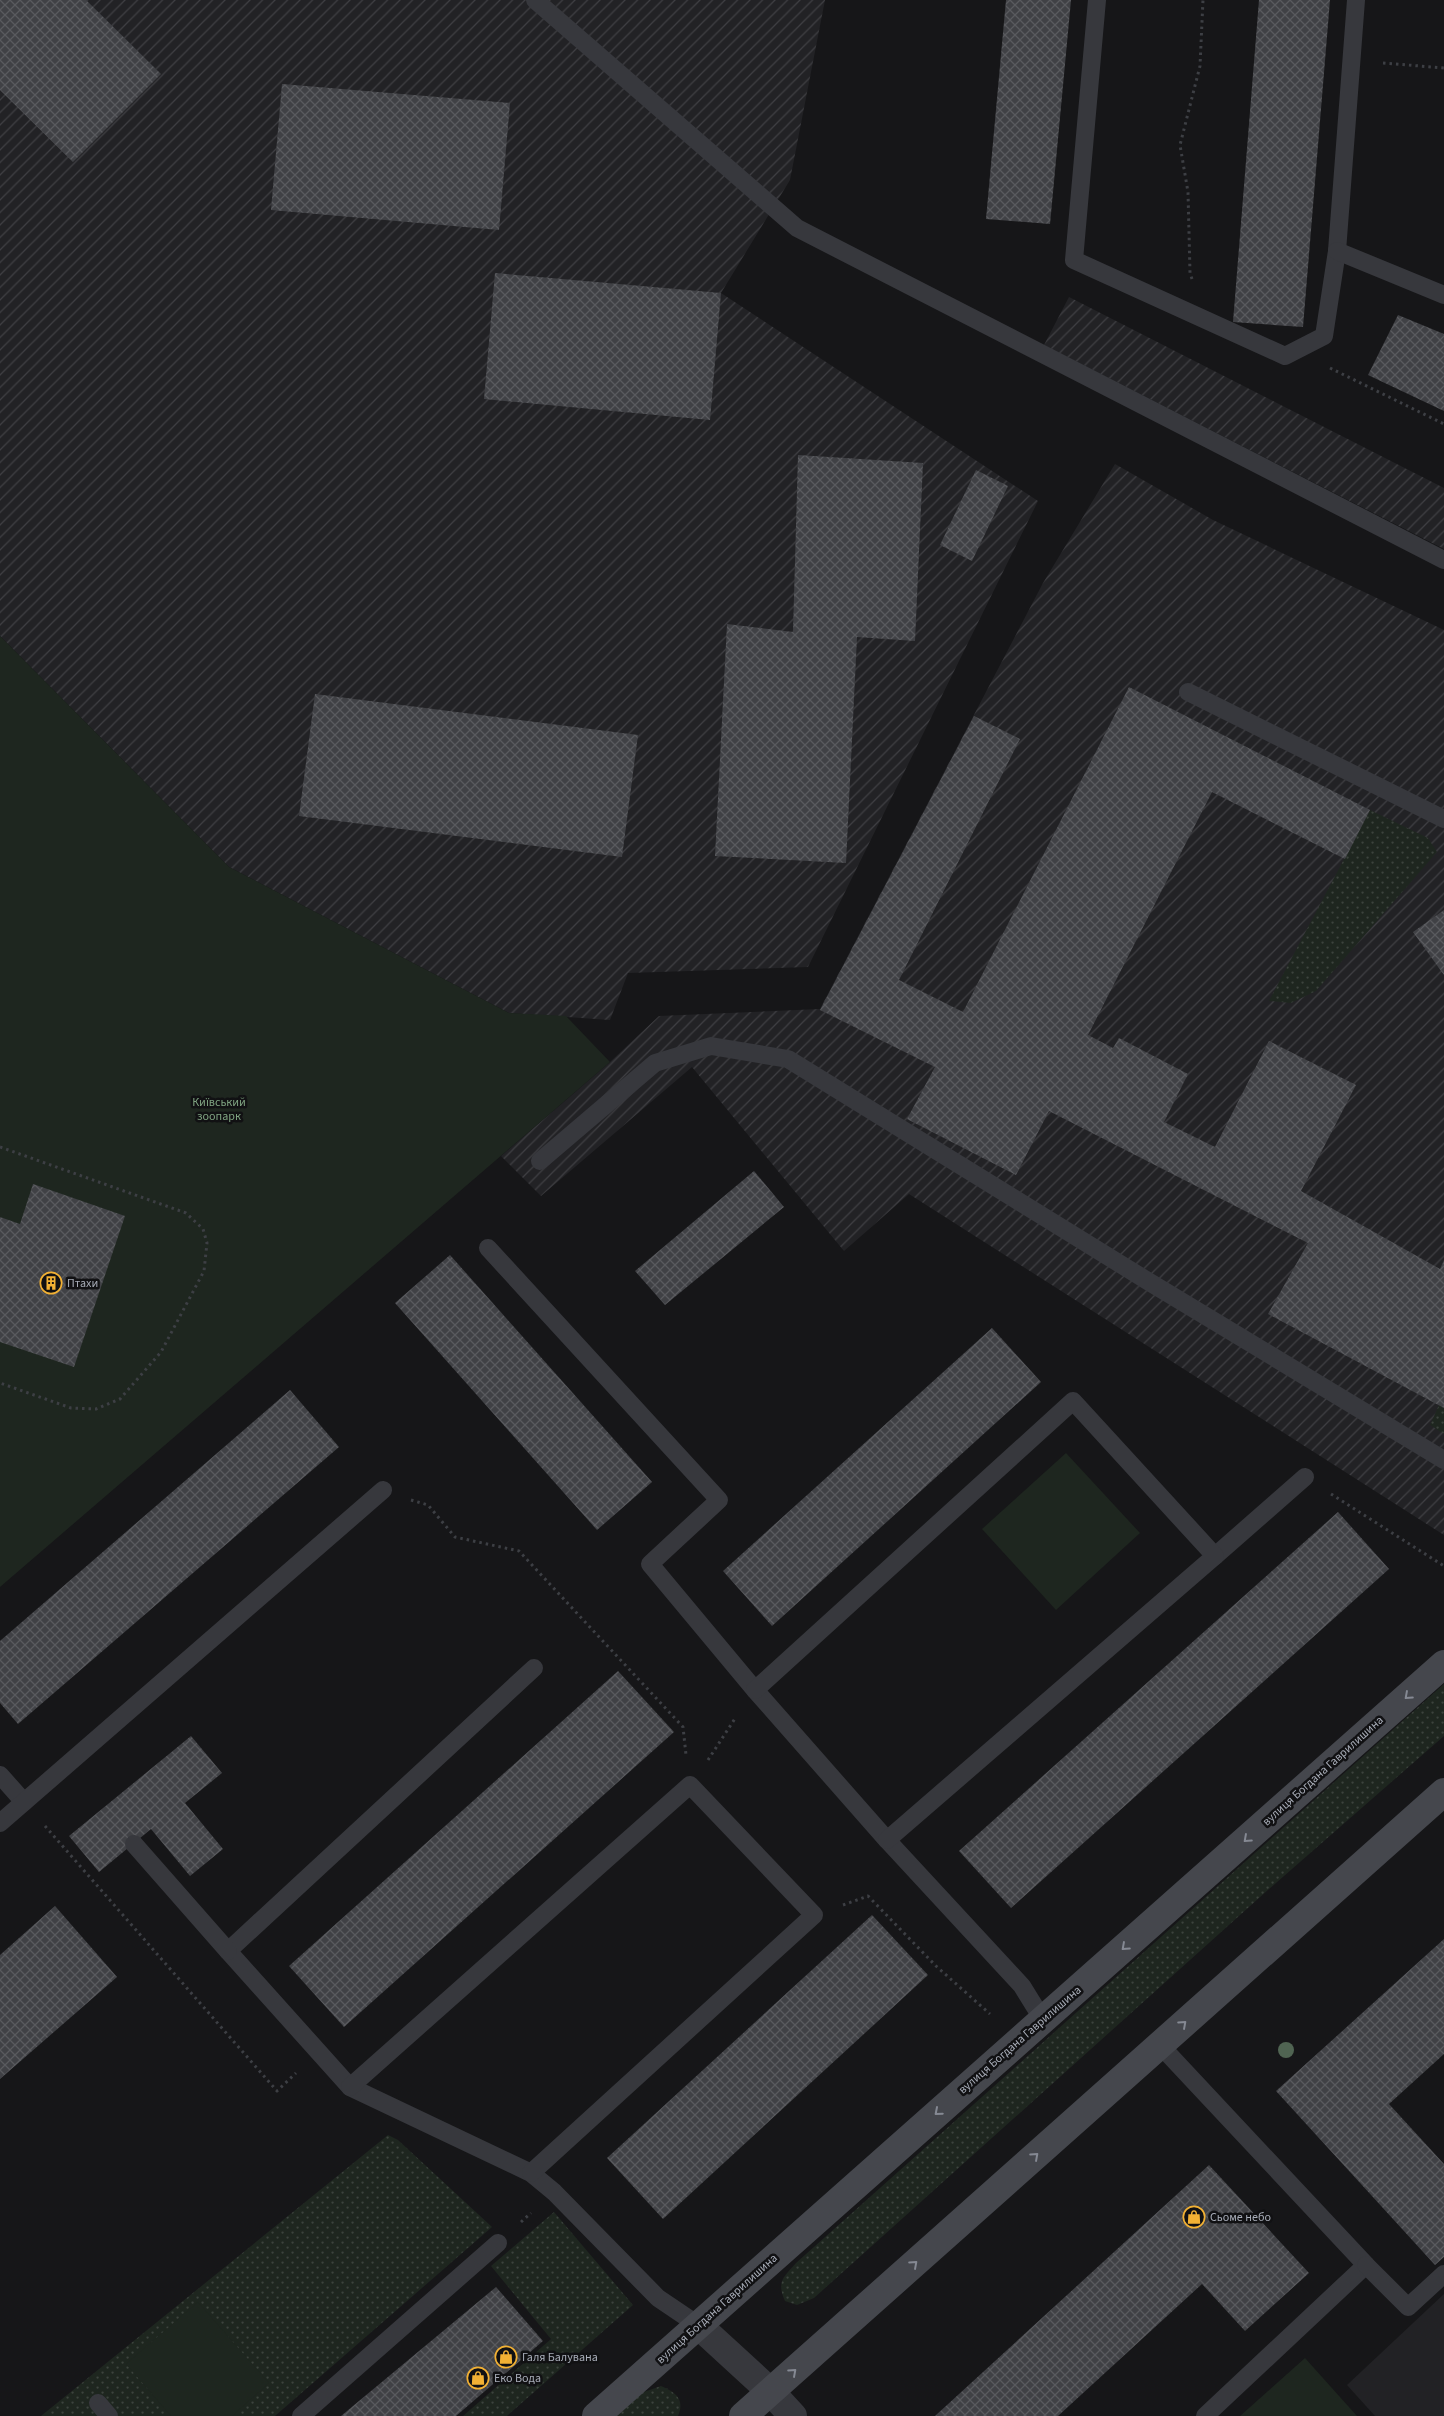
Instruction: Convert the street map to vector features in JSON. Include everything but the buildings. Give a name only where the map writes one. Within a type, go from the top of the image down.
[{"type":"street","name":"вулиця Богдана Гаврилишина","points":[[596,2416],[1444,1664]]},
{"type":"street","points":[[743,2416],[1444,1792]]},
{"type":"street","points":[[698,2325],[771,2392],[793,2416]]},
{"type":"lane","points":[[536,0],[797,228],[1444,560]]},
{"type":"lane","points":[[1097,0],[1074,260],[1285,356],[1324,336],[1337,251],[1356,0]]},
{"type":"lane","points":[[1337,251],[1444,295]]},
{"type":"lane","points":[[1188,692],[1444,819]]},
{"type":"lane","points":[[540,1161],[656,1063],[712,1046],[788,1059],[1151,1283],[1444,1460]]},
{"type":"lane","points":[[488,1248],[719,1500],[650,1564],[755,1690],[887,1840],[1022,1986],[1043,2020]]},
{"type":"lane","points":[[755,1690],[1073,1401],[1215,1556]]},
{"type":"lane","points":[[887,1840],[1305,1478]]},
{"type":"lane","points":[[0,1823],[383,1490]]},
{"type":"lane","points":[[228,1951],[534,1668]]},
{"type":"lane","points":[[0,1775],[24,1802]]},
{"type":"lane","points":[[350,2087],[690,1785],[814,1915],[531,2173]]},
{"type":"lane","points":[[134,1844],[350,2087],[531,2173],[554,2192],[658,2298],[698,2325]]},
{"type":"lane","points":[[1160,2045],[1366,2265],[1408,2307],[1444,2274]]},
{"type":"lane","points":[[301,2416],[498,2243]]},
{"type":"lane","points":[[1205,2416],[1366,2265]]},
{"type":"path","points":[[1203,0],[1200,66],[1180,145],[1188,192],[1190,273],[1209,321]]},
{"type":"path","points":[[1352,61],[1444,68]]},
{"type":"path","points":[[1313,342],[1328,366],[1444,424]]},
{"type":"path","points":[[0,1147],[186,1213],[203,1229],[208,1243],[204,1271],[161,1352],[120,1399],[96,1409],[72,1408],[0,1383]]},
{"type":"path","points":[[1305,1478],[1444,1566]]},
{"type":"path","points":[[383,1490],[428,1505],[456,1537],[520,1550],[683,1727],[690,1785]]},
{"type":"path","points":[[690,1785],[755,1690]]},
{"type":"path","points":[[24,1802],[277,2091],[319,2052]]},
{"type":"path","points":[[814,1915],[868,1896],[936,1966],[990,2014]]},
{"type":"path","points":[[498,2243],[554,2192]]},
{"type":"shaded area","points":[[0,0],[825,0],[790,180],[721,293],[1038,501],[808,967],[628,973],[610,1020],[509,1013],[229,867],[0,636]]},
{"type":"shaded area","points":[[1069,297],[1444,488],[1444,549],[1044,345]]},
{"type":"shaded area","points":[[1115,464],[1213,520],[1444,630],[1444,1535],[909,1194],[844,1251],[692,1067],[541,1196],[501,1156],[610,1062],[659,1016],[820,1009],[1043,583]]},
{"type":"shaded area","points":[[1444,2294],[1444,2416],[1375,2416],[1347,2385]]},
{"type":"green space","name":"Київський зоопарк","points":[[0,636],[229,867],[509,1013],[566,1016],[610,1062],[0,1587]]},
{"type":"green space","points":[[1370,810],[1428,838],[1437,852],[1316,991],[1291,1003],[1269,1001]]},
{"type":"green space","points":[[1439,1405],[1444,1408],[1444,1434],[1430,1425]]},
{"type":"green space","points":[[1066,1453],[1140,1533],[1056,1610],[982,1529]]},
{"type":"green space","points":[[1444,1684],[1444,1736],[1269,1889],[814,2298],[797,2305],[785,2301],[781,2284],[796,2263]]},
{"type":"green space","points":[[388,2135],[398,2140],[492,2227],[275,2416],[41,2416]]},
{"type":"green space","points":[[554,2212],[633,2305],[507,2416],[463,2416],[551,2339],[491,2266]]},
{"type":"green space","points":[[198,2302],[269,2383],[232,2416],[171,2416],[126,2364]]},
{"type":"green space","points":[[1305,2358],[1357,2416],[1240,2416]]},
{"type":"green space","points":[[661,2386],[678,2397],[680,2410],[678,2416],[615,2416],[641,2393]]},
{"type":"place","name":"Птахи","points":[[51,1283]]},
{"type":"place","name":"Сьоме небо","points":[[1194,2217]]},
{"type":"place","name":"Галя Балувана","points":[[506,2357]]},
{"type":"place","name":"Еко Вода","points":[[478,2378]]}]
